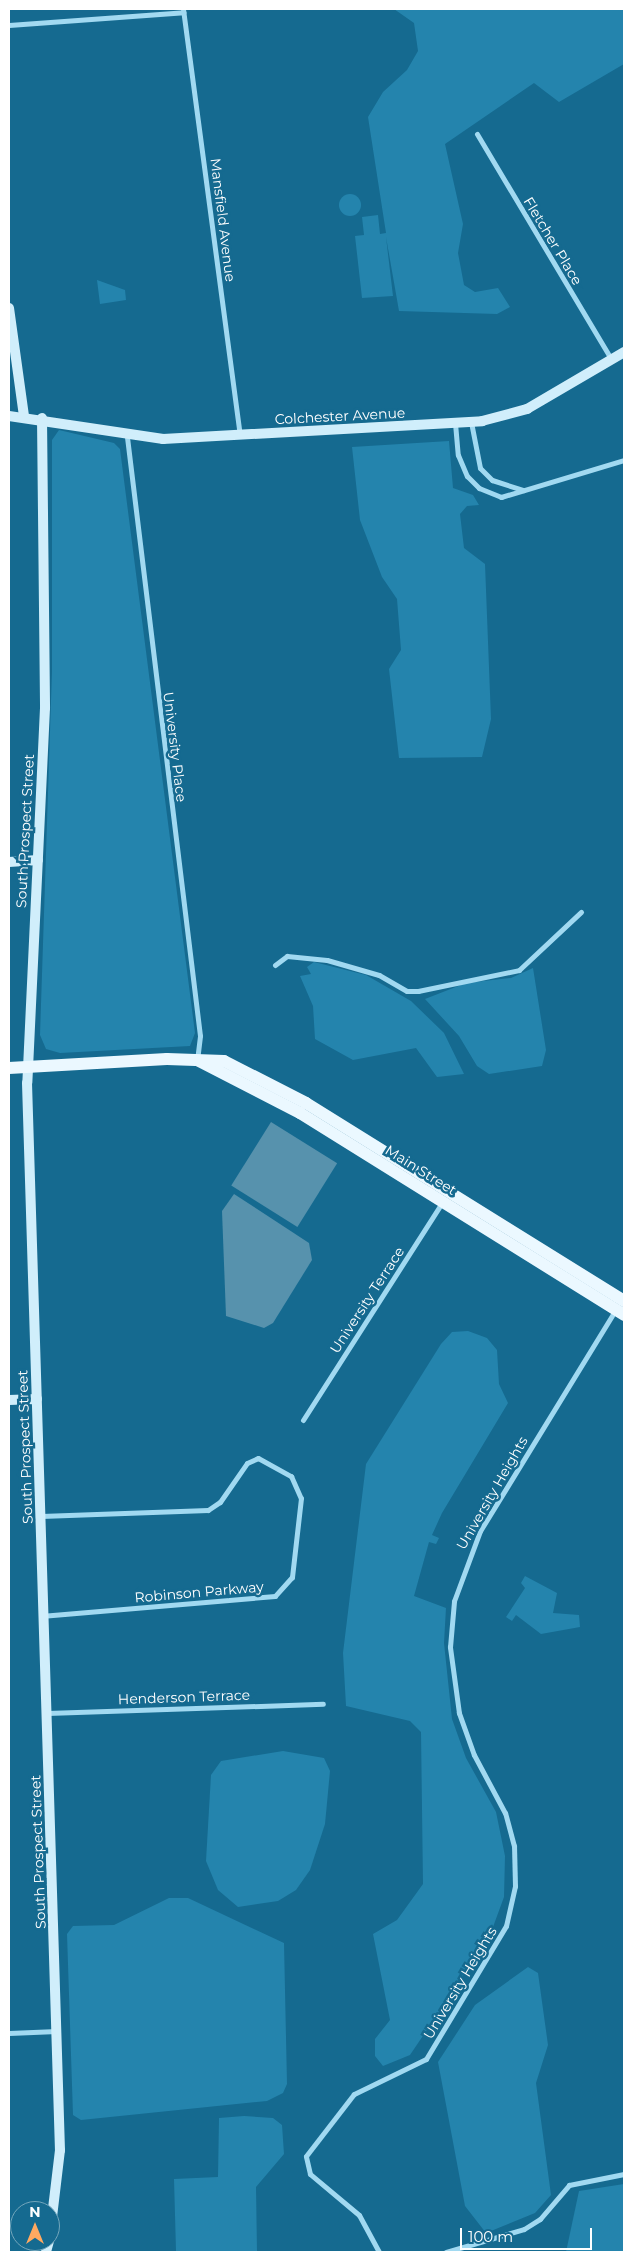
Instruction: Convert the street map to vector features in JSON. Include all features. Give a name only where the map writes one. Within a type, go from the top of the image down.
[{"type":"main road","name":"Main Street","points":[[9,1068],[197,1060],[300,1113],[446,1197],[622,1306]]},
{"type":"street","points":[[9,25],[184,10]]},
{"type":"street","name":"Mansfield Avenue","points":[[184,10],[240,435]]},
{"type":"street","name":"Fletcher Place","points":[[477,134],[611,359]]},
{"type":"street","points":[[9,308],[24,416]]},
{"type":"street","name":"Colchester Avenue","points":[[9,416],[42,418],[127,437],[240,435],[471,422],[527,409],[624,352]]},
{"type":"street","name":"South Prospect Street","points":[[42,418],[46,634],[38,860],[27,1067],[57,2031],[60,2163],[55,2201]]},
{"type":"street","points":[[471,422],[473,448],[484,472],[492,480],[523,490]]},
{"type":"street","points":[[455,423],[458,455],[473,483],[508,498],[523,490],[624,460]]},
{"type":"street","name":"University Place","points":[[127,437],[200,1036],[197,1060]]},
{"type":"street","points":[[9,862],[38,860]]},
{"type":"street","points":[[274,965],[287,956],[327,960],[379,976],[407,991],[418,991],[519,970],[582,912]]},
{"type":"street","name":"University Terrace","points":[[303,1420],[446,1197]]},
{"type":"street","name":"University Heights","points":[[379,2252],[359,2215],[308,2171],[306,2156],[354,2094],[426,2059],[506,1926],[515,1886],[514,1846],[505,1813],[474,1755],[459,1713],[450,1647],[454,1601],[480,1531],[622,1306]]},
{"type":"street","points":[[9,1400],[37,1399]]},
{"type":"street","name":"Robinson Parkway","points":[[41,1516],[208,1510],[224,1498],[247,1463],[258,1458],[291,1476],[301,1498],[292,1577],[275,1596],[44,1616]]},
{"type":"street","name":"Henderson Terrace","points":[[47,1713],[323,1704]]},
{"type":"street","points":[[9,2033],[57,2031]]},
{"type":"street","points":[[446,2252],[524,2229],[540,2219],[569,2185],[624,2174]]},
{"type":"shaded area","points":[[394,9],[624,9],[624,64],[559,102],[534,83],[445,144],[463,224],[458,253],[464,285],[475,292],[498,288],[510,307],[497,314],[399,311],[386,237],[393,296],[362,298],[355,236],[364,235],[362,217],[378,215],[380,234],[386,233],[368,117],[383,92],[407,70],[418,51],[414,23]]},
{"type":"shaded area","points":[[350,194],[358,197],[361,205],[358,213],[350,216],[342,213],[339,205],[342,197]]},
{"type":"shaded area","points":[[97,280],[125,290],[126,300],[100,304]]},
{"type":"shaded area","points":[[59,430],[114,443],[120,449],[195,1033],[190,1046],[60,1053],[46,1049],[40,1035],[52,671],[52,440]]},
{"type":"shaded area","points":[[449,441],[453,488],[473,495],[479,505],[467,506],[460,514],[464,548],[485,564],[491,719],[482,757],[399,758],[389,669],[401,650],[397,599],[382,577],[360,520],[352,447]]},
{"type":"shaded area","points":[[314,962],[366,975],[411,1001],[444,1033],[464,1074],[437,1077],[416,1048],[353,1060],[315,1039],[313,1006],[300,976],[311,974],[307,967]]},
{"type":"shaded area","points":[[533,968],[546,1050],[542,1066],[489,1074],[477,1066],[459,1036],[425,999],[466,983],[511,978]]},
{"type":"shaded area","points":[[271,1122],[337,1163],[297,1227],[231,1186]]},
{"type":"shaded area","points":[[234,1194],[309,1243],[312,1260],[273,1323],[264,1328],[226,1316],[222,1211]]},
{"type":"shaded area","points":[[468,1331],[487,1338],[497,1350],[499,1384],[508,1403],[442,1513],[432,1535],[439,1538],[436,1544],[429,1542],[414,1596],[446,1608],[444,1643],[452,1719],[466,1758],[496,1812],[505,1856],[504,1897],[493,1927],[470,1966],[410,2055],[383,2066],[375,2056],[375,2039],[390,2020],[373,1934],[397,1920],[423,1884],[421,1732],[410,1721],[346,1706],[343,1653],[366,1464],[441,1344],[452,1332]]},
{"type":"shaded area","points":[[525,1576],[557,1593],[553,1613],[579,1615],[580,1627],[541,1634],[516,1615],[512,1621],[506,1617],[525,1588],[521,1583]]},
{"type":"shaded area","points":[[283,1751],[324,1758],[330,1771],[325,1824],[310,1870],[296,1890],[278,1901],[238,1907],[218,1890],[206,1861],[211,1775],[221,1761]]},
{"type":"shaded area","points":[[169,1898],[188,1898],[284,1943],[287,2084],[283,2093],[267,2101],[81,2120],[73,2115],[67,1934],[73,1926],[114,1925]]},
{"type":"shaded area","points":[[528,1967],[538,1973],[548,2045],[536,2083],[551,2195],[535,2213],[486,2233],[465,2206],[438,2062],[475,2005]]},
{"type":"shaded area","points":[[244,2116],[273,2118],[282,2125],[284,2154],[256,2187],[257,2252],[176,2251],[174,2179],[218,2177],[219,2118]]},
{"type":"shaded area","points":[[624,2184],[624,2252],[566,2252],[579,2191]]}]
